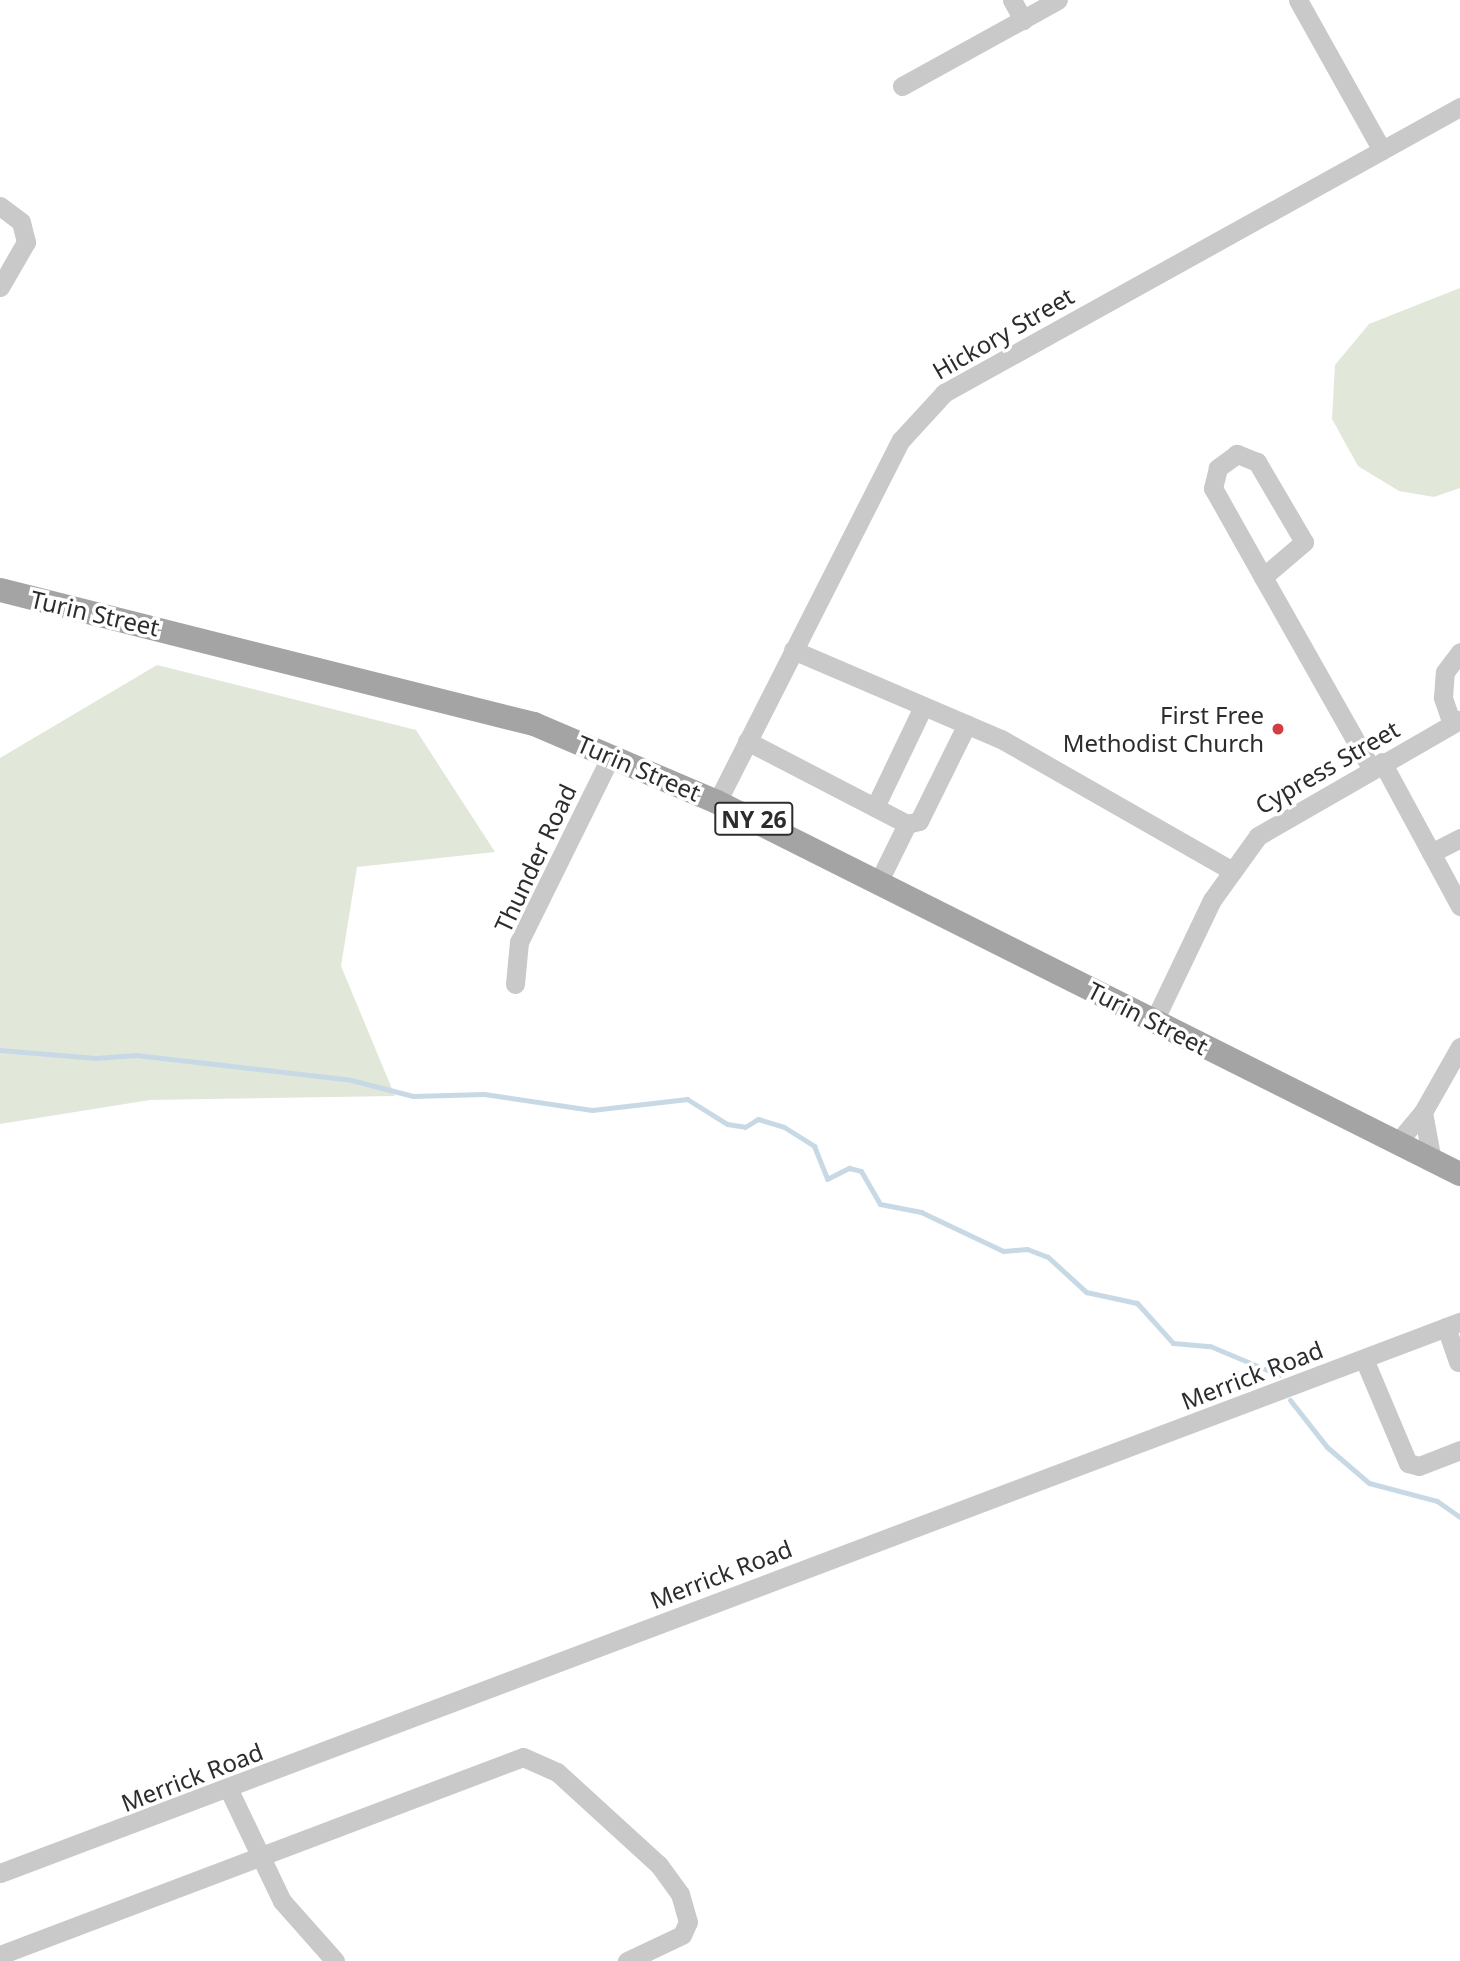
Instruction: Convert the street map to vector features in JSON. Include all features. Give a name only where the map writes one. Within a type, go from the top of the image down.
[{"type":"main road","name":"Turin Street","points":[[0,590],[462,702],[611,756],[717,802],[879,881],[1460,1174]]},
{"type":"street","points":[[1012,0],[1023,20]]},
{"type":"street","points":[[902,86],[1058,0]]},
{"type":"street","points":[[1298,0],[1382,150]]},
{"type":"street","name":"Hickory Street","points":[[717,802],[901,440],[944,393],[1460,107]]},
{"type":"street","points":[[0,206],[21,222],[26,242],[0,287]]},
{"type":"street","points":[[1263,577],[1304,542],[1257,462],[1237,454],[1218,468],[1213,488],[1263,577],[1431,853],[1460,906]]},
{"type":"street","points":[[793,650],[967,724],[1231,870]]},
{"type":"street","points":[[1456,722],[1443,698],[1445,672],[1460,652]]},
{"type":"street","points":[[874,807],[923,707]]},
{"type":"street","name":"Cypress Street","points":[[1154,1021],[1231,870],[1287,814],[1456,722]]},
{"type":"street","points":[[747,741],[906,824],[919,821],[967,724]]},
{"type":"street","name":"Thunder Road","points":[[515,984],[519,942],[611,756]]},
{"type":"street","points":[[879,881],[906,824]]},
{"type":"street","points":[[1431,853],[1460,838]]},
{"type":"street","points":[[1397,1143],[1423,1112],[1460,1047]]},
{"type":"street","points":[[1423,1112],[1432,1161]]},
{"type":"street","points":[[1453,1325],[1458,1362]]},
{"type":"street","name":"Merrick Road","points":[[0,1873],[229,1790],[1453,1325]]},
{"type":"street","points":[[1364,1359],[1408,1463],[1419,1466],[1460,1450]]},
{"type":"street","points":[[0,1955],[513,1759],[536,1759],[649,1856],[680,1894],[688,1922],[682,1935],[627,1961]]},
{"type":"street","points":[[229,1790],[257,1855],[282,1901],[335,1961]]},
{"type":"shaded area","points":[[1460,288],[1460,488],[1434,497],[1399,491],[1358,466],[1332,419],[1335,365],[1369,324]]},
{"type":"shaded area","points":[[157,665],[416,730],[495,852],[357,867],[341,966],[395,1096],[150,1100],[0,1124],[0,758]]},
{"type":"waterway","points":[[0,1050],[96,1058],[136,1055],[351,1080],[413,1096],[484,1094],[592,1110],[687,1099],[727,1124],[745,1127],[758,1119],[784,1127],[814,1146],[827,1179],[849,1168],[861,1171],[880,1204],[921,1212],[1003,1251],[1027,1249],[1048,1257],[1086,1292],[1137,1303],[1173,1343],[1210,1346],[1279,1375]]},
{"type":"waterway","points":[[1290,1400],[1327,1447],[1369,1483],[1437,1501],[1460,1517]]},
{"type":"place","name":"First Free Methodist Church","points":[[1278,729]]}]
